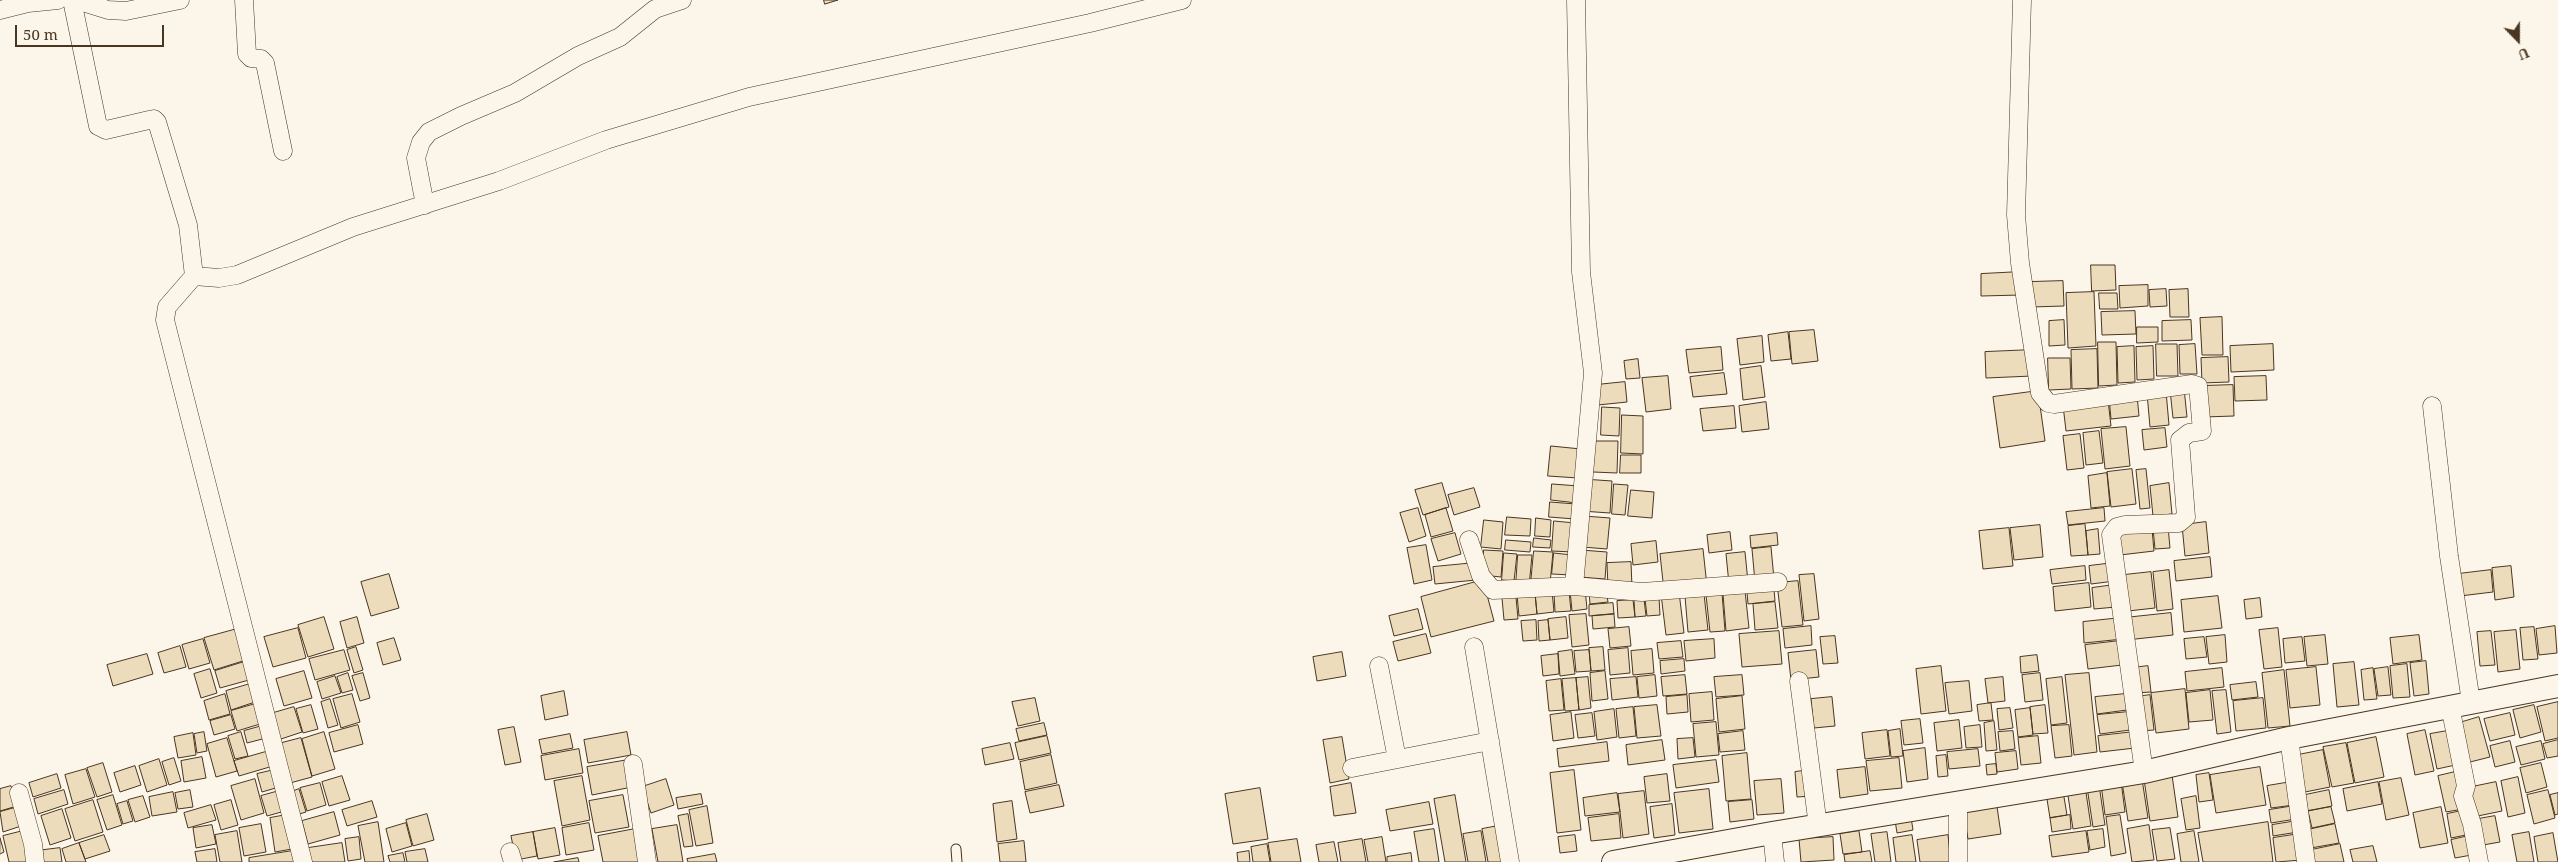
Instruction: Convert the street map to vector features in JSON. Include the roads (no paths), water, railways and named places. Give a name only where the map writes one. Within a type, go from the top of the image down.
[{"type":"street","points":[[0,10],[28,3],[58,0]]},
{"type":"street","points":[[72,0],[98,126],[106,130],[154,119],[157,122],[188,225],[194,276],[167,308],[165,320],[303,862]]},
{"type":"street","points":[[76,0],[108,10],[126,11],[180,0]]},
{"type":"street","points":[[244,0],[247,54],[251,58],[261,60],[265,64],[282,151]]},
{"type":"street","points":[[425,205],[416,158],[421,142],[429,132],[515,93],[578,56],[631,30],[646,14],[682,0]]},
{"type":"street","points":[[194,276],[219,278],[237,275],[353,227],[499,181],[606,140],[749,97],[1090,24],[1182,0]]},
{"type":"street","points":[[1574,586],[1593,373],[1581,272],[1576,0]]},
{"type":"street","points":[[2022,0],[2016,215],[2020,263],[2040,393],[2048,402],[2054,404],[2192,384],[2198,386],[2202,431],[2189,433],[2180,440],[2186,517],[2179,523],[2118,527],[2112,536],[2144,772]]},
{"type":"street","points":[[2432,406],[2449,556],[2466,786],[2463,796],[2472,824],[2479,862]]},
{"type":"street","points":[[1469,540],[1481,576],[1493,590],[1574,586],[1642,592],[1778,582]]},
{"type":"street","points":[[1474,647],[1510,862]]},
{"type":"street","points":[[1379,666],[1397,760]]},
{"type":"street","points":[[1799,681],[1818,826]]},
{"type":"street","points":[[1613,862],[1772,833],[2144,772],[2289,738],[2558,686]]},
{"type":"street","points":[[2289,738],[2306,862]]},
{"type":"street","points":[[1352,768],[1490,741]]},
{"type":"street","points":[[633,764],[647,862]]},
{"type":"street","points":[[19,793],[33,844],[35,862]]},
{"type":"street","points":[[1958,802],[1958,862]]},
{"type":"street","points":[[1772,833],[1775,862]]},
{"type":"lane","points":[[956,850],[958,862]]}]
